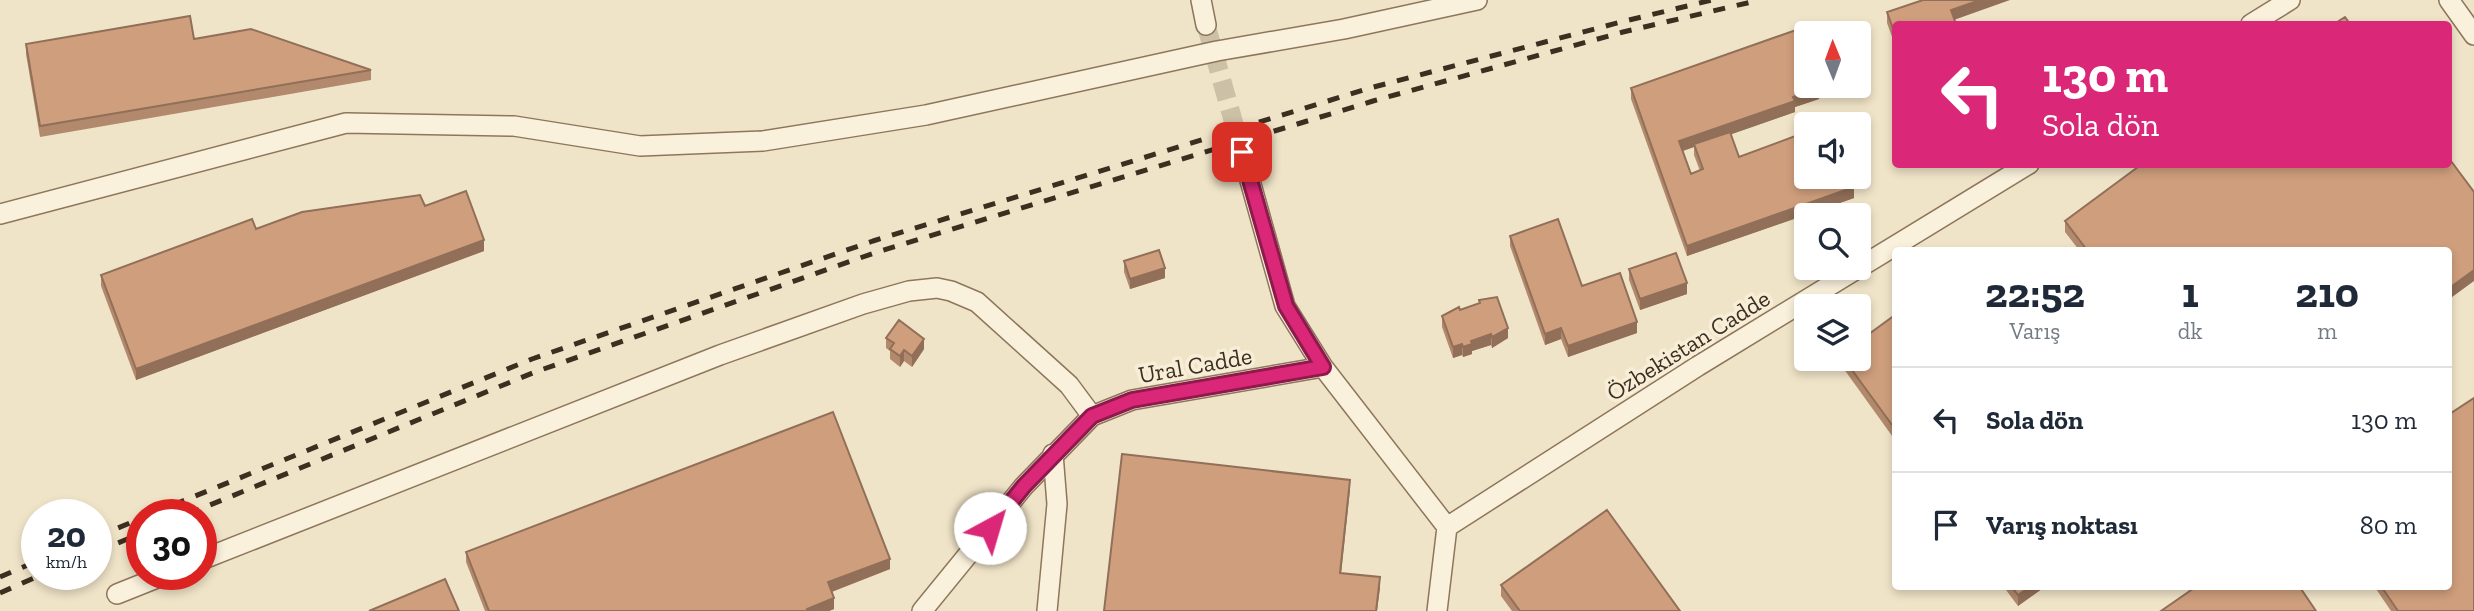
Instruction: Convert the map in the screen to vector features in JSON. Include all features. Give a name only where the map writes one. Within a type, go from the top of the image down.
[{"type":"street","points":[[1201,0],[1206,25]]},
{"type":"street","points":[[0,214],[346,123],[514,126],[640,146],[764,141],[926,116],[1217,51],[1344,29],[1478,0]]},
{"type":"street","points":[[2256,21],[2290,0]]},
{"type":"street","points":[[2449,0],[2474,35]]},
{"type":"street","points":[[1242,152],[1286,306],[1323,367],[1447,527],[1437,611]]},
{"type":"street","name":"Özbekistan Cadde","points":[[1893,247],[2022,168]]},
{"type":"street","name":"Özbekistan Cadde","points":[[1447,527],[1710,359],[1892,248]]},
{"type":"street","points":[[217,554],[720,355],[863,304],[909,291],[937,288],[964,295],[977,302],[1069,385],[1092,416]]},
{"type":"street","name":"Ural Cadde","points":[[922,611],[1024,486],[1092,416],[1132,400],[1323,367]]},
{"type":"street","points":[[1047,611],[1057,504],[1053,454]]},
{"type":"street","points":[[117,594],[127,590]]},
{"type":"building","points":[[1923,0],[1980,0],[1951,10],[1955,21],[1892,21],[1892,26],[1887,12]]},
{"type":"building","points":[[190,16],[194,39],[251,29],[371,70],[40,126],[26,44]]},
{"type":"building","points":[[1794,31],[1795,101],[1679,141],[1691,174],[1703,169],[1694,144],[1730,132],[1739,157],[1794,136],[1794,189],[1848,189],[1809,203],[1794,203],[1794,208],[1687,246],[1631,88]]},
{"type":"building","points":[[2452,162],[2474,192],[2474,270],[2452,286],[2452,247],[2085,247],[2065,221],[2137,168],[2452,168]]},
{"type":"building","points":[[466,191],[484,240],[136,369],[101,275],[252,219],[256,229],[302,212],[420,195],[425,206]]},
{"type":"building","points":[[1558,219],[1582,286],[1620,273],[1637,322],[1568,346],[1561,328],[1545,334],[1510,236]]},
{"type":"building","points":[[1159,250],[1165,268],[1130,279],[1124,261]]},
{"type":"building","points":[[1676,253],[1687,283],[1640,299],[1629,269]]},
{"type":"building","points":[[1497,297],[1508,328],[1492,337],[1491,334],[1471,341],[1472,344],[1453,347],[1442,316],[1459,307],[1460,310],[1480,303],[1479,300]]},
{"type":"building","points":[[1892,317],[1892,425],[1853,371],[1871,371],[1871,333]]},
{"type":"building","points":[[899,320],[924,339],[912,356],[904,350],[900,356],[890,349],[894,343],[886,338]]},
{"type":"building","points":[[2474,398],[2474,611],[2398,611],[2384,590],[2452,590],[2452,412]]},
{"type":"building","points":[[833,412],[890,559],[828,582],[834,598],[807,609],[808,611],[489,611],[466,552]]},
{"type":"building","points":[[1122,454],[1350,480],[1340,573],[1380,577],[1376,611],[1104,611]]},
{"type":"building","points":[[1607,510],[1680,611],[1520,611],[1501,585]]},
{"type":"building","points":[[445,579],[459,611],[369,611]]},
{"type":"building","points":[[2191,590],[2302,590],[2316,611],[2161,611]]},
{"type":"tunnel","points":[[1206,25],[1242,152]]},
{"type":"railway","points":[[188,499],[532,359],[873,241],[1370,88],[1712,0]]},
{"type":"railway","points":[[217,502],[535,372],[877,252],[1373,101],[1623,32],[1760,0]]},
{"type":"railway","points":[[112,530],[126,525]]},
{"type":"railway","points":[[112,545],[126,540]]},
{"type":"railway","points":[[0,577],[21,568]]},
{"type":"railway","points":[[0,593],[21,584]]},
{"type":"route","points":[[990,528],[1053,454],[1092,416],[1132,400],[1323,367],[1286,306],[1242,152]]}]
